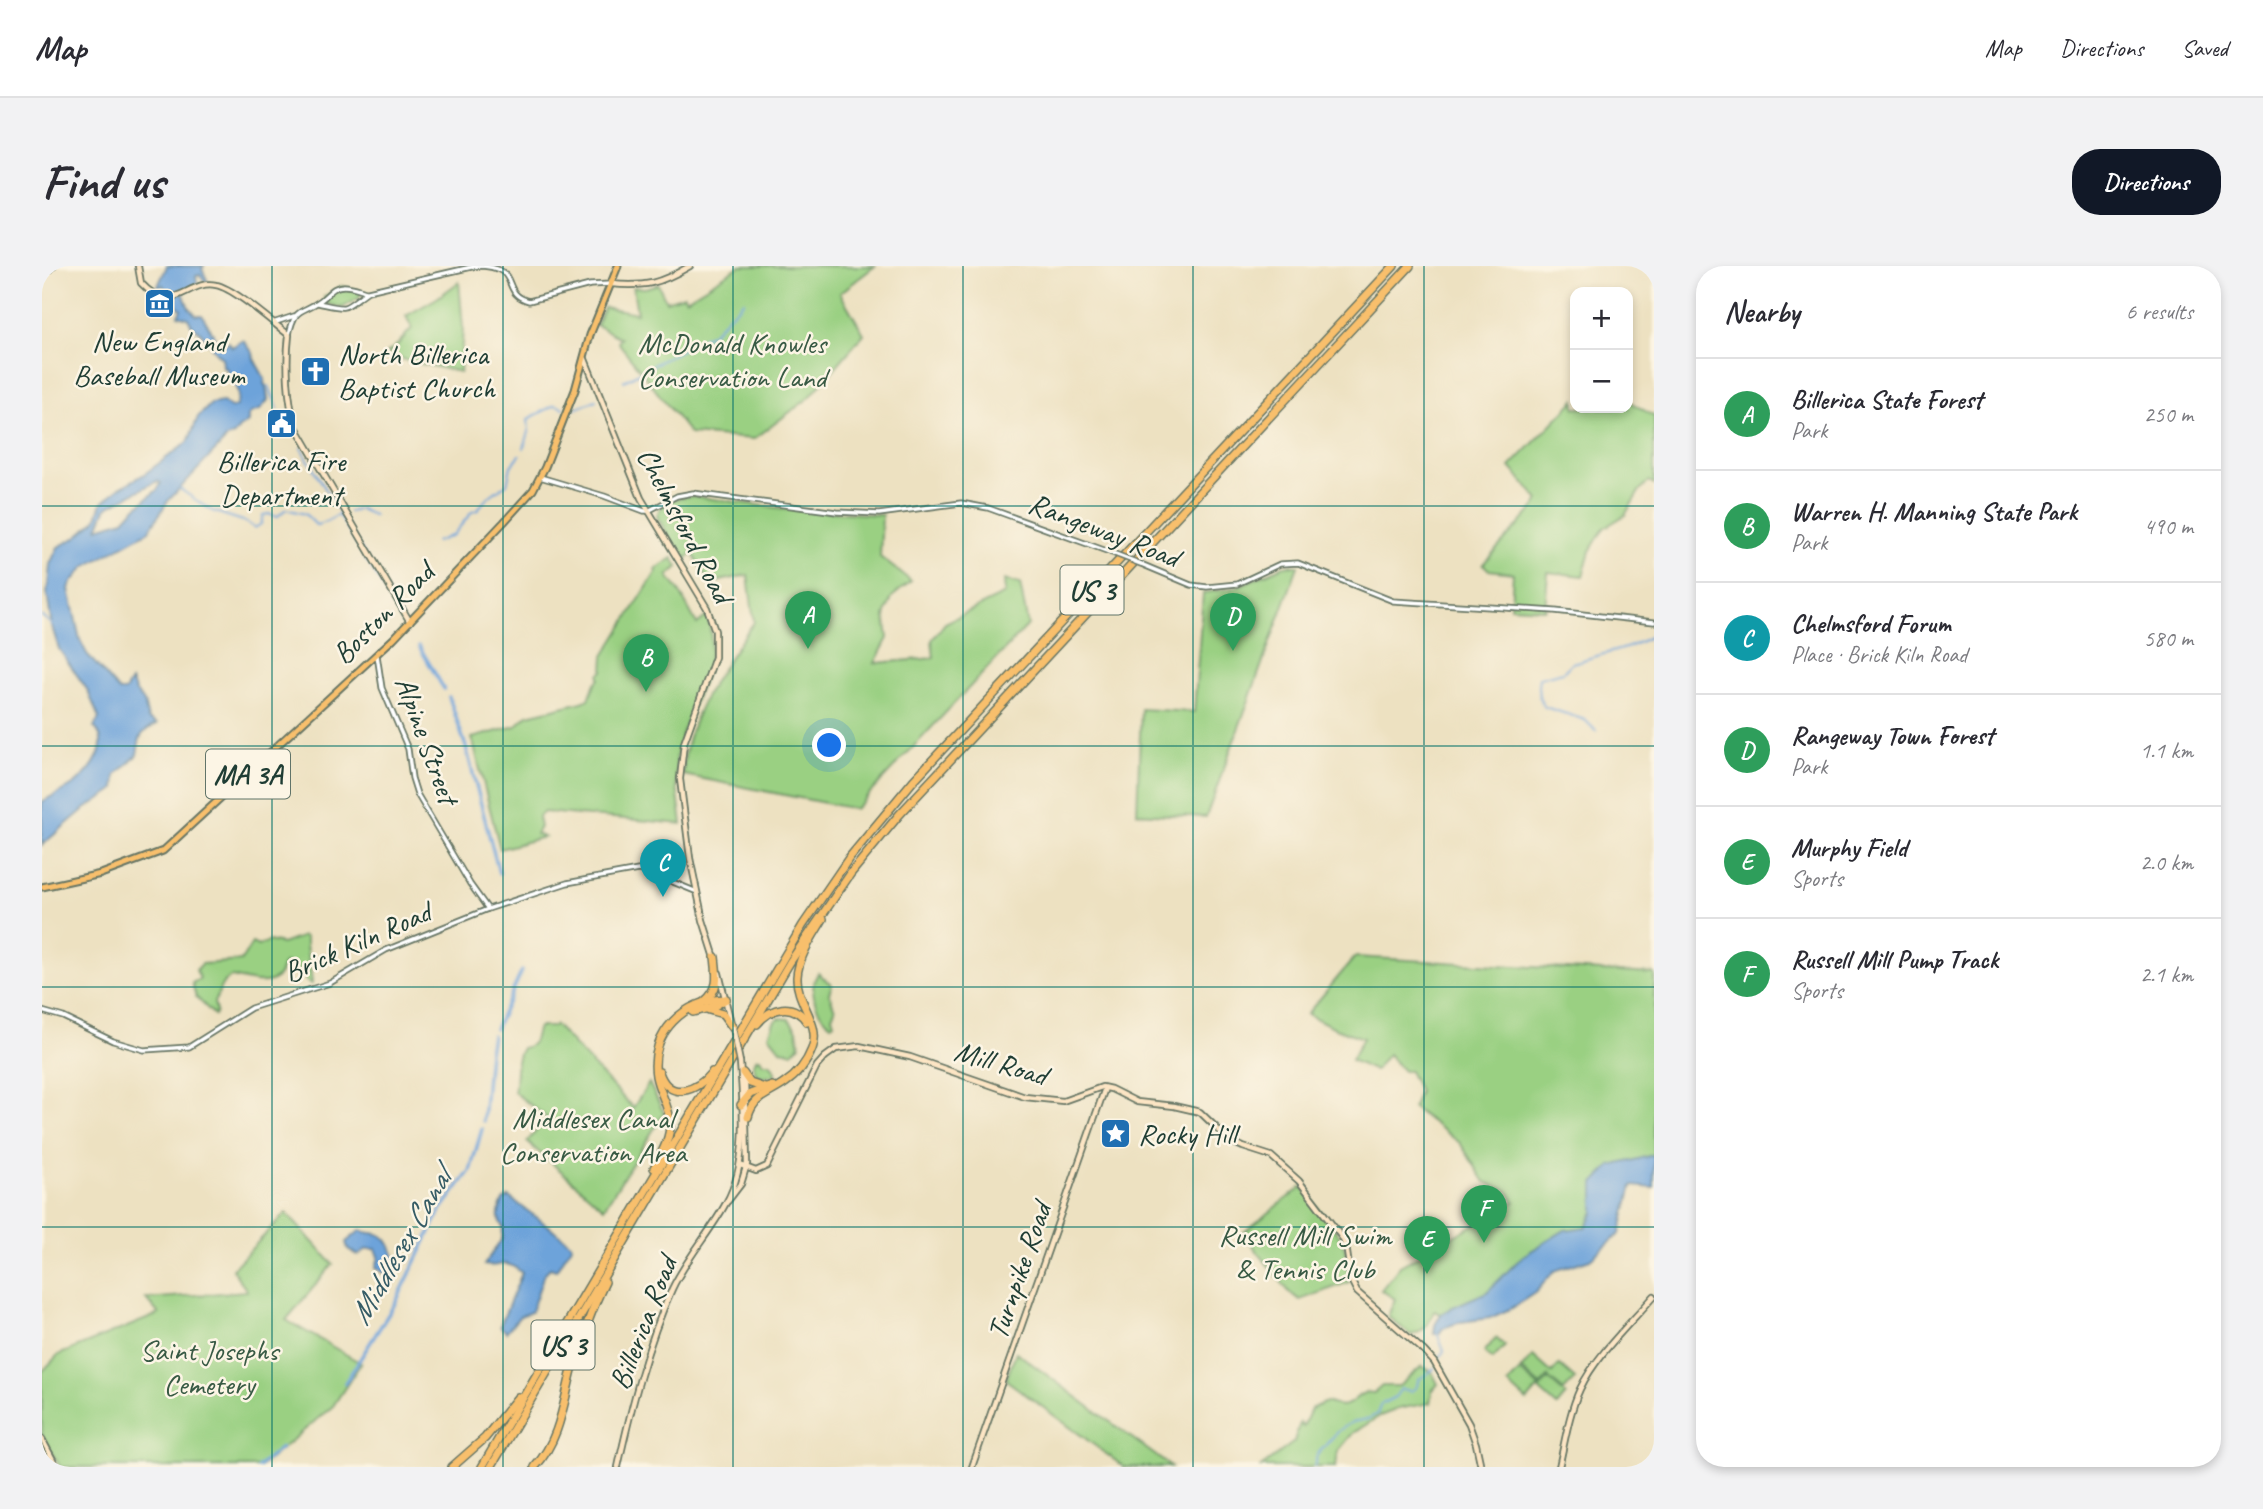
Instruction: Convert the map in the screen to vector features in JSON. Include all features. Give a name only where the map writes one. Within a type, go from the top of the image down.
[{"type":"highway","name":"US 3","points":[[491,1467],[726,1055],[816,905],[841,869],[884,814],[1394,266]]},
{"type":"highway","name":"US 3","points":[[482,1467],[801,945],[845,881],[908,806],[1410,266]]},
{"type":"highway","points":[[741,1105],[747,1096],[768,1090],[791,1078],[813,1048],[814,1030],[797,981],[799,968],[803,955],[845,881]]},
{"type":"highway","points":[[715,957],[718,979],[716,988],[702,1007],[683,1016],[667,1032],[660,1052],[660,1077],[670,1088],[685,1091],[708,1077],[726,1055]]},
{"type":"highway","points":[[535,1467],[557,1431],[572,1372],[591,1315],[669,1131],[668,1111],[656,1075],[658,1044],[674,1019],[726,999]]},
{"type":"highway","points":[[702,1007],[723,1014],[733,1028]]},
{"type":"highway","points":[[741,1044],[764,1016],[778,1009],[794,1009],[806,1019],[811,1034],[808,1050],[790,1075],[753,1103],[748,1117]]},
{"type":"highway","points":[[743,1073],[750,1083],[768,1090]]},
{"type":"highway","points":[[741,1089],[747,1096]]},
{"type":"highway","points":[[452,1467],[479,1444],[505,1415],[551,1351]]},
{"type":"main road","points":[[138,266],[141,283],[157,295],[171,298],[204,285],[220,285],[289,335],[291,404],[296,427],[410,622]]},
{"type":"main road","name":"Boston Road","points":[[42,887],[101,874],[163,851],[410,622],[526,499],[540,477],[571,402],[590,335],[618,266]]},
{"type":"main road","points":[[611,284],[648,285],[690,266]]},
{"type":"main road","name":"Chelmsford Road","points":[[585,359],[626,464],[648,511],[712,620],[715,657],[687,733],[681,764],[690,858],[703,920]]},
{"type":"main road","name":"Billerica Road","points":[[618,1467],[634,1400],[672,1289],[694,1251],[738,1189],[747,1166],[748,1117],[743,1073],[726,999],[703,920]]},
{"type":"main road","name":"Mill Road","points":[[741,1163],[754,1171],[769,1165],[819,1064],[830,1053],[843,1047],[864,1046],[910,1057],[1032,1099],[1066,1100],[1095,1088],[1105,1088]]},
{"type":"main road","name":"Billerica Road","points":[[727,1203],[741,1163],[740,1062]]},
{"type":"main road","points":[[1105,1088],[1137,1102],[1200,1112],[1233,1143],[1275,1158],[1299,1181],[1342,1237],[1348,1252],[1350,1276],[1357,1292],[1426,1353],[1437,1367],[1471,1430],[1481,1467]]},
{"type":"main road","name":"Turnpike Road","points":[[972,1467],[1105,1088]]},
{"type":"main road","points":[[1559,1467],[1583,1383],[1602,1356],[1654,1296]]},
{"type":"main road","points":[[42,1439],[57,1467]]},
{"type":"street","points":[[273,323],[296,316],[341,286],[368,291],[476,266],[492,266],[502,270],[514,292],[529,301],[590,285],[611,284]]},
{"type":"street","points":[[318,303],[335,308],[345,307],[368,291]]},
{"type":"street","points":[[289,335],[296,316]]},
{"type":"street","points":[[540,477],[648,511]]},
{"type":"street","name":"Rangeway Road","points":[[648,511],[677,496],[693,493],[801,508],[879,514],[961,503],[988,508],[1183,582],[1207,587],[1237,583],[1280,564],[1298,563],[1394,602],[1555,611],[1654,622]]},
{"type":"street","name":"Alpine Street","points":[[377,654],[382,688],[410,755],[417,794],[470,884],[488,909]]},
{"type":"street","name":"Brick Kiln Road","points":[[42,1012],[63,1017],[113,1041],[144,1050],[189,1047],[251,1008],[321,987],[343,977],[386,950],[488,909],[567,883],[632,870],[646,871],[697,892]]},
{"type":"green space","name":"McDonald Knowles Conservation Land","points":[[740,266],[875,266],[840,293],[864,334],[810,397],[754,439],[690,434],[618,342],[621,338],[596,325],[604,307],[637,313],[633,287],[645,288],[658,284],[666,301],[684,295],[686,299]]},
{"type":"green space","points":[[459,282],[463,328],[460,372],[408,361],[387,353],[412,328],[406,316]]},
{"type":"green space","points":[[341,286],[358,290],[361,293],[359,298],[342,308],[325,303],[324,297]]},
{"type":"green space","points":[[1633,404],[1654,416],[1654,485],[1649,482],[1640,490],[1625,515],[1604,528],[1590,551],[1583,576],[1548,572],[1545,609],[1511,607],[1513,573],[1489,570],[1483,564],[1539,500],[1510,467],[1570,405],[1570,413],[1633,413]]},
{"type":"green space","points":[[691,496],[786,509],[882,515],[880,557],[911,581],[892,597],[885,616],[888,638],[875,663],[934,658],[932,640],[945,623],[1005,594],[1004,580],[1020,584],[1028,625],[855,809],[683,775],[685,753],[698,713],[718,676],[754,622],[748,575],[710,583],[693,554],[683,560],[657,517],[665,504],[674,499]]},
{"type":"green space","points":[[673,558],[678,567],[668,576],[697,624],[707,616],[711,634],[707,667],[678,749],[676,777],[682,824],[544,812],[538,817],[540,827],[536,834],[544,837],[500,849],[472,738],[516,726],[528,715],[589,699],[599,674],[603,671],[604,656],[656,569]]},
{"type":"green space","points":[[1289,565],[1298,566],[1206,817],[1137,813],[1141,709],[1194,712],[1203,593],[1234,588]]},
{"type":"green space","points":[[303,936],[306,938],[312,984],[307,982],[295,964],[284,963],[280,973],[271,981],[257,982],[231,977],[226,980],[214,1002],[214,1015],[196,997],[192,983],[200,979],[196,970],[202,964],[241,961],[252,943],[258,946],[269,941],[282,944]]},
{"type":"green space","points":[[1355,957],[1654,974],[1654,1155],[1611,1166],[1586,1227],[1565,1230],[1523,1256],[1487,1292],[1441,1314],[1435,1311],[1422,1330],[1410,1335],[1388,1316],[1395,1299],[1381,1290],[1400,1266],[1515,1202],[1508,1191],[1485,1182],[1460,1143],[1413,1108],[1419,1091],[1409,1071],[1403,1071],[1388,1054],[1375,1071],[1351,1060],[1363,1038],[1307,1014]]},
{"type":"green space","points":[[818,973],[832,985],[829,993],[835,1010],[832,1016],[834,1022],[831,1024],[817,1008],[813,994]]},
{"type":"green space","points":[[778,1018],[789,1019],[797,1030],[800,1045],[792,1052],[781,1050],[769,1035]]},
{"type":"green space","name":"Middlesex Canal Conservation Area","points":[[555,1025],[633,1108],[649,1083],[664,1113],[604,1208],[527,1142],[547,1118],[514,1092],[518,1058],[522,1048],[534,1041],[538,1027]]},
{"type":"green space","points":[[757,1058],[763,1063],[770,1063],[775,1075],[764,1077],[756,1074],[753,1064]]},
{"type":"green space","name":"Russell Mill Swim & Tennis Club","points":[[1302,1187],[1340,1237],[1345,1248],[1349,1282],[1300,1300],[1290,1293],[1243,1233]]},
{"type":"green space","name":"Saint Josephs Cemetery","points":[[286,1213],[333,1264],[286,1320],[361,1363],[333,1406],[260,1467],[60,1467],[42,1435],[42,1372],[58,1355],[159,1314],[146,1299],[247,1291],[232,1269]]},
{"type":"green space","points":[[1496,1338],[1505,1346],[1493,1359],[1484,1352]]},
{"type":"green space","points":[[1016,1352],[1171,1467],[1124,1467],[1006,1380]]},
{"type":"green space","points":[[1533,1356],[1552,1373],[1559,1365],[1575,1379],[1564,1391],[1548,1378],[1549,1376],[1540,1386],[1521,1369]]},
{"type":"green space","points":[[1422,1366],[1432,1372],[1438,1384],[1432,1391],[1430,1403],[1398,1409],[1380,1416],[1353,1433],[1338,1451],[1336,1467],[1261,1467],[1294,1442],[1300,1423],[1303,1427],[1311,1409],[1326,1402],[1344,1406],[1361,1395],[1374,1393],[1382,1386],[1399,1386]]},
{"type":"green space","points":[[1520,1371],[1539,1387],[1527,1401],[1508,1384]]},
{"type":"green space","points":[[1548,1379],[1566,1395],[1557,1406],[1539,1390]]},
{"type":"water","points":[[167,266],[204,266],[202,269],[208,282],[200,275],[196,276],[197,284],[183,292],[188,306],[196,315],[202,315],[221,347],[229,342],[232,347],[243,340],[253,353],[265,379],[268,400],[260,410],[250,413],[248,422],[228,437],[167,502],[149,531],[85,567],[71,583],[69,589],[80,640],[87,654],[119,691],[125,691],[131,681],[144,702],[148,719],[157,724],[141,736],[137,755],[116,775],[115,789],[82,811],[42,845],[42,802],[82,778],[98,757],[101,741],[94,727],[99,718],[88,691],[59,649],[52,627],[47,594],[50,564],[58,547],[75,538],[96,520],[102,503],[119,488],[143,475],[188,442],[198,417],[211,404],[223,402],[231,408],[236,406],[238,399],[237,389],[227,369],[223,367],[222,358],[188,318],[178,315],[181,309],[163,285],[158,289],[160,300],[157,300],[155,292]],"holes":[[[157,481],[161,483],[157,490],[124,520],[98,528],[109,506]]]},
{"type":"water","points":[[1654,1155],[1654,1188],[1632,1186],[1620,1234],[1590,1259],[1554,1271],[1536,1292],[1512,1308],[1490,1318],[1460,1322],[1434,1334],[1441,1314],[1487,1292],[1523,1256],[1565,1230],[1586,1227],[1594,1212],[1594,1183],[1611,1166]]},
{"type":"water","points":[[509,1197],[572,1246],[556,1270],[550,1268],[544,1274],[531,1312],[520,1316],[506,1332],[500,1326],[522,1273],[506,1264],[484,1265],[502,1239],[503,1227],[499,1221],[499,1211],[503,1200]]},
{"type":"water","points":[[361,1230],[378,1234],[387,1240],[395,1257],[395,1274],[387,1275],[376,1267],[379,1257],[376,1249],[367,1249],[358,1255],[348,1249],[346,1242]]},
{"type":"waterway","points":[[624,381],[712,333],[744,301]]},
{"type":"waterway","points":[[269,386],[278,409]]},
{"type":"waterway","points":[[572,410],[596,400]]},
{"type":"waterway","points":[[524,448],[529,432],[528,419],[555,405],[564,408]]},
{"type":"waterway","points":[[301,448],[340,513]]},
{"type":"waterway","points":[[436,542],[453,535],[472,512],[478,510],[487,499],[507,484],[511,466],[520,455]]},
{"type":"waterway","points":[[180,489],[212,511],[255,528],[261,524],[263,515],[277,517],[286,509],[305,514],[316,525],[342,514]]},
{"type":"waterway","points":[[349,512],[360,509],[374,516]]},
{"type":"waterway","name":"Middlesex Canal","points":[[340,515],[368,562]]},
{"type":"waterway","name":"Middlesex Canal","points":[[370,564],[383,586]]},
{"type":"waterway","name":"Middlesex Canal","points":[[384,588],[401,617]]},
{"type":"waterway","points":[[42,616],[52,625]]},
{"type":"waterway","points":[[1596,731],[1585,720],[1545,707],[1539,694],[1539,678],[1563,672],[1572,663],[1629,647],[1654,635]]},
{"type":"waterway","name":"Middlesex Canal","points":[[419,646],[444,689]]},
{"type":"waterway","name":"Middlesex Canal","points":[[449,697],[466,747],[499,873]]},
{"type":"waterway","name":"Middlesex Canal","points":[[495,1029],[522,971]]},
{"type":"waterway","name":"Middlesex Canal","points":[[483,1121],[492,1035]]},
{"type":"waterway","name":"Middlesex Canal","points":[[345,1383],[396,1302],[441,1210],[470,1171],[482,1129]]},
{"type":"waterway","points":[[1437,1333],[1444,1351],[1438,1359],[1439,1366]]},
{"type":"waterway","points":[[1314,1467],[1317,1455],[1337,1432],[1352,1422],[1377,1414],[1381,1404],[1395,1397],[1401,1389],[1413,1390],[1418,1380],[1434,1369]]},
{"type":"waterway","name":"Middlesex Canal","points":[[258,1467],[281,1448]]},
{"type":"railway","points":[[42,279],[55,266]]},
{"type":"place","name":"New England Baseball Museum","points":[[159,303]]},
{"type":"place","name":"North Billerica Baptist Church","points":[[315,371]]},
{"type":"place","name":"Billerica Fire Department","points":[[281,423]]},
{"type":"place","name":"Billerica State Forest","points":[[808,649]]},
{"type":"place","name":"Rangeway Town Forest","points":[[1233,651]]},
{"type":"place","name":"Warren H. Manning State Park","points":[[646,692]]},
{"type":"place","name":"Chelmsford Forum","points":[[663,897]]},
{"type":"place","name":"Rocky Hill","points":[[1115,1134]]},
{"type":"place","name":"Russell Mill Pump Track","points":[[1484,1243]]},
{"type":"place","name":"Murphy Field","points":[[1427,1274]]}]
